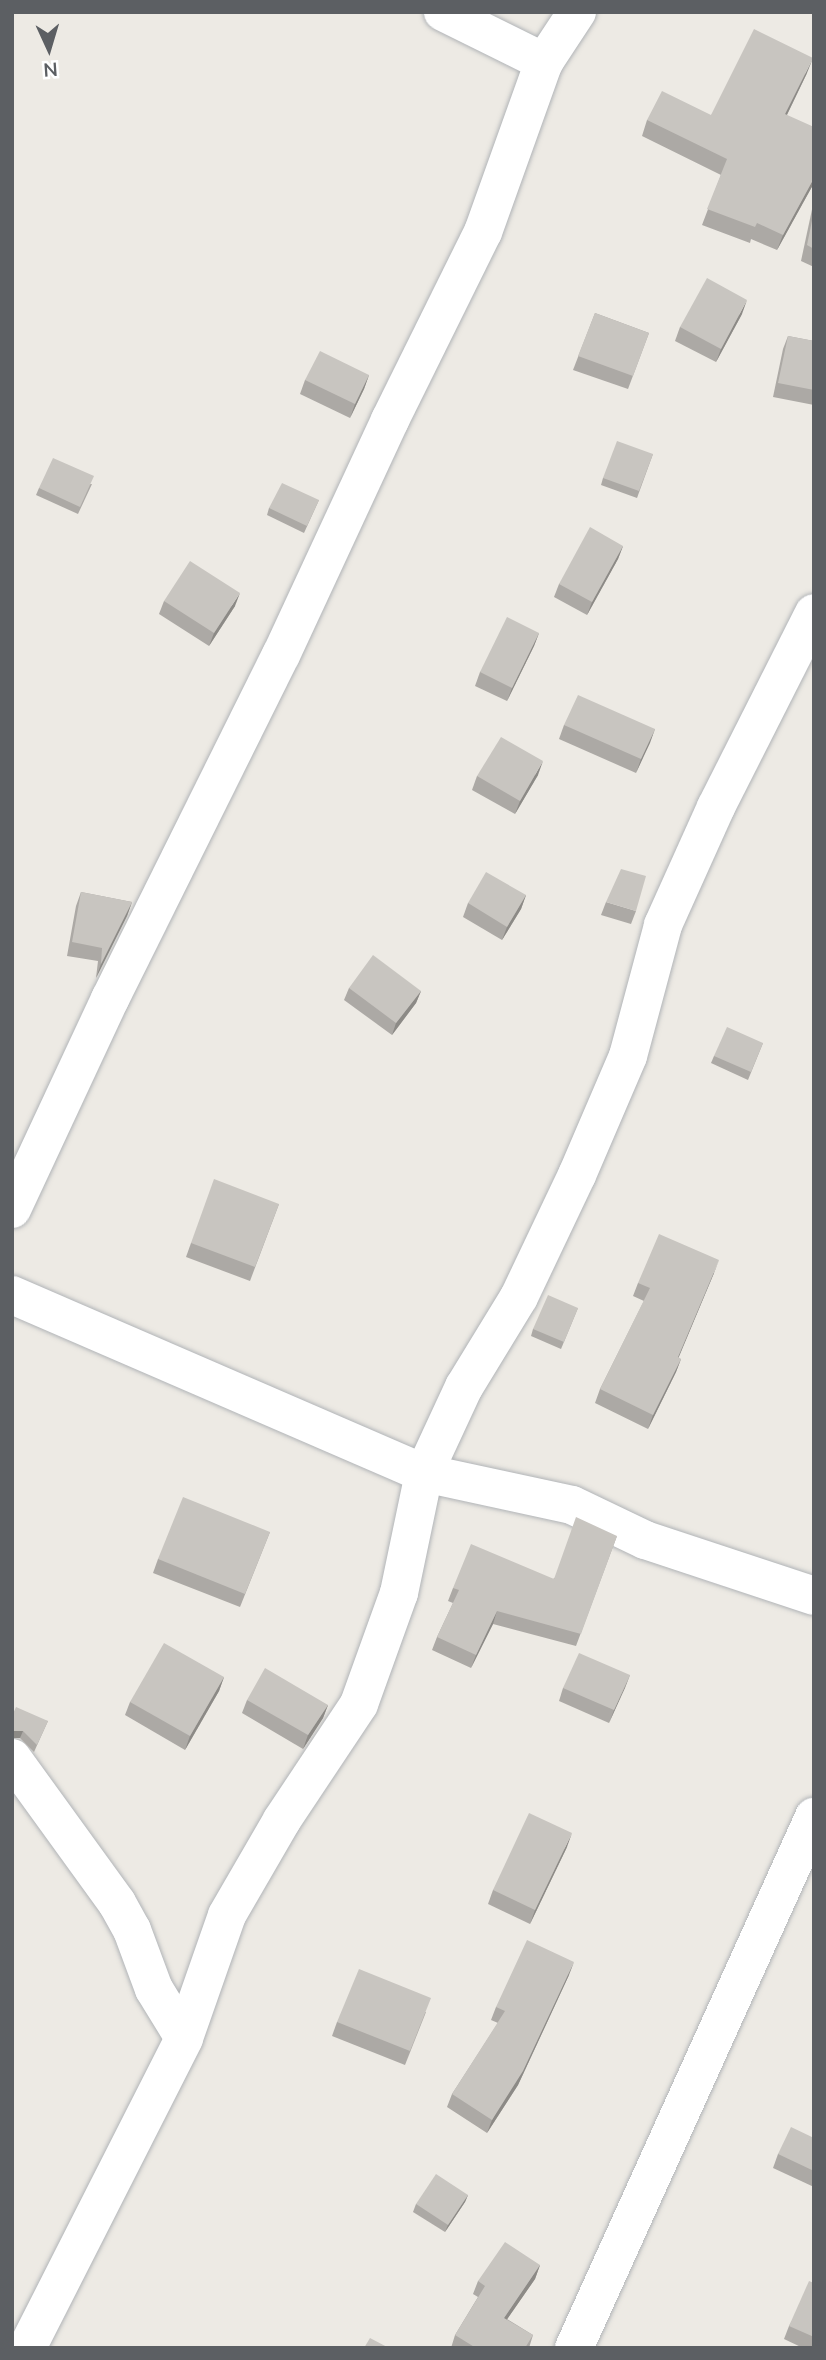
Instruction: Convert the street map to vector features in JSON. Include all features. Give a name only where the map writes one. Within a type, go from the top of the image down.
[{"type":"street","points":[[443,12],[544,62]]},
{"type":"street","points":[[12,1209],[110,999],[281,655],[390,420],[483,232],[544,62],[577,12]]},
{"type":"street","points":[[27,2348],[184,2038],[227,1915],[282,1820],[359,1704],[399,1593],[424,1473],[464,1387],[519,1297],[577,1175],[628,1056],[667,915],[716,807],[814,613]]},
{"type":"street","points":[[12,1295],[424,1473],[572,1505],[645,1540],[814,1596]]},
{"type":"street","points":[[12,1758],[117,1903],[132,1930],[154,1989],[184,2038]]},
{"type":"street","points":[[574,2348],[814,1817]]},
{"type":"building","points":[[754,29],[813,58],[785,114],[814,127],[814,178],[783,235],[757,223],[755,227],[707,209],[727,159],[647,120],[662,91],[711,115]]},
{"type":"building","points":[[814,211],[814,249],[807,245]]},
{"type":"building","points":[[707,278],[747,300],[721,349],[680,327]]},
{"type":"building","points":[[595,313],[649,333],[633,376],[578,356]]},
{"type":"building","points":[[788,336],[814,341],[814,390],[778,383]]},
{"type":"building","points":[[320,351],[369,375],[355,404],[305,380]]},
{"type":"building","points":[[617,441],[653,454],[639,491],[603,478]]},
{"type":"building","points":[[53,458],[94,476],[80,507],[39,488]]},
{"type":"building","points":[[282,483],[319,500],[307,526],[269,508]]},
{"type":"building","points":[[590,527],[623,546],[592,602],[559,584]]},
{"type":"building","points":[[190,561],[240,593],[214,633],[164,601]]},
{"type":"building","points":[[507,617],[539,633],[512,688],[480,672]]},
{"type":"building","points":[[578,695],[655,729],[641,759],[564,725]]},
{"type":"building","points":[[501,737],[543,761],[520,801],[477,776]]},
{"type":"building","points":[[621,869],[646,876],[636,911],[606,902]]},
{"type":"building","points":[[486,872],[526,895],[507,927],[468,903]]},
{"type":"building","points":[[81,892],[132,902],[101,964],[102,948],[72,942]]},
{"type":"building","points":[[373,955],[421,991],[396,1023],[349,988]]},
{"type":"building","points":[[727,1027],[763,1043],[751,1072],[714,1056]]},
{"type":"building","points":[[214,1179],[279,1204],[255,1267],[191,1243]]},
{"type":"building","points":[[659,1234],[719,1260],[678,1357],[681,1359],[653,1415],[600,1389],[650,1288],[638,1283]]},
{"type":"building","points":[[548,1295],[578,1308],[564,1342],[533,1329]]},
{"type":"building","points":[[183,1497],[270,1532],[245,1594],[158,1559]]},
{"type":"building","points":[[576,1517],[617,1536],[581,1634],[497,1611],[476,1655],[437,1637],[459,1590],[453,1588],[471,1544],[554,1579]]},
{"type":"building","points":[[164,1643],[224,1677],[190,1736],[130,1702]]},
{"type":"building","points":[[579,1653],[630,1675],[614,1710],[563,1688]]},
{"type":"building","points":[[265,1668],[328,1705],[308,1735],[247,1700]]},
{"type":"building","points":[[16,1707],[48,1721],[37,1745],[23,1731],[12,1731],[12,1716]]},
{"type":"building","points":[[529,1813],[572,1833],[535,1910],[493,1890]]},
{"type":"building","points":[[527,1940],[574,1962],[523,2071],[492,2120],[452,2094],[505,2011],[496,2007]]},
{"type":"building","points":[[359,1969],[431,1998],[410,2051],[337,2022]]},
{"type":"building","points":[[791,2127],[814,2138],[814,2171],[778,2154]]},
{"type":"building","points":[[436,2174],[468,2195],[448,2225],[416,2204]]},
{"type":"building","points":[[505,2242],[540,2265],[504,2318],[533,2335],[525,2348],[476,2348],[455,2335],[485,2286],[478,2281]]},
{"type":"building","points":[[809,2281],[814,2283],[814,2337],[789,2326]]},
{"type":"building","points":[[370,2338],[389,2348],[364,2348]]}]
